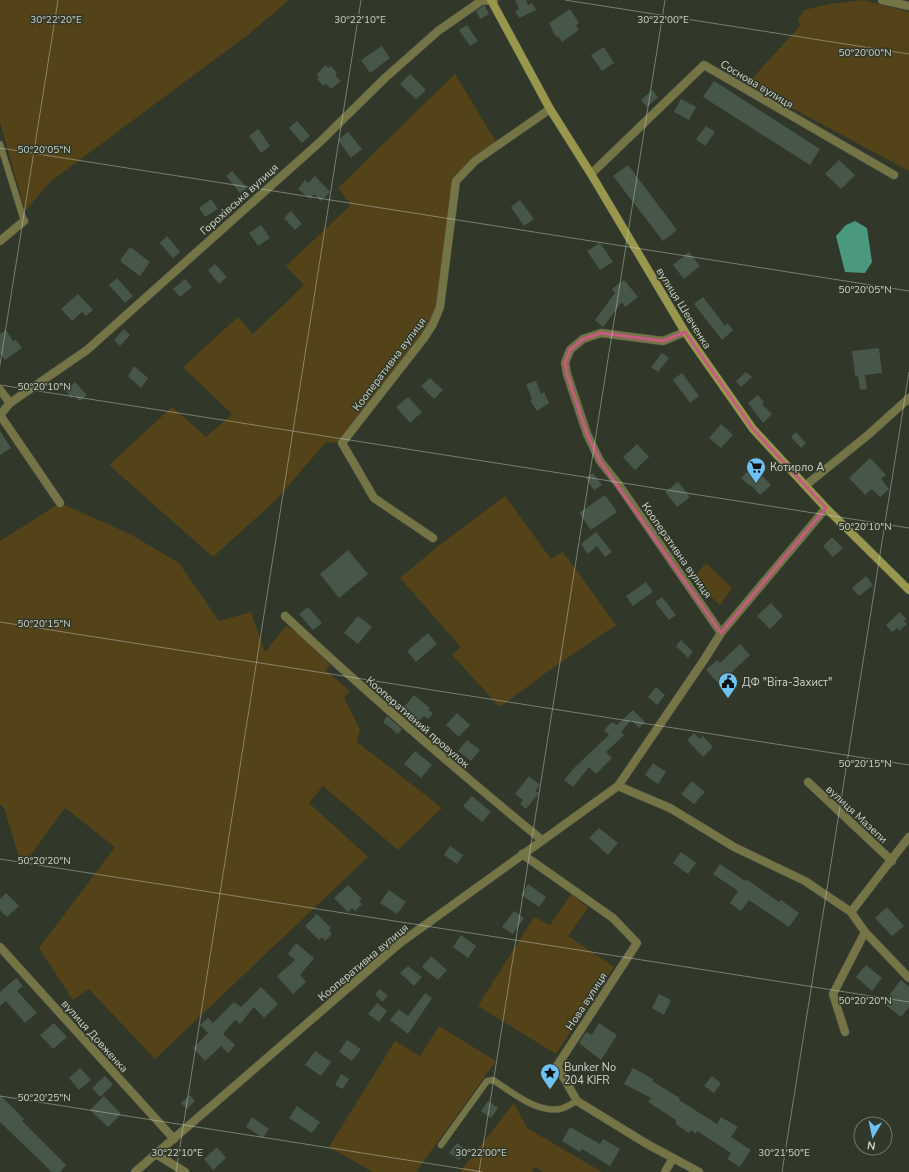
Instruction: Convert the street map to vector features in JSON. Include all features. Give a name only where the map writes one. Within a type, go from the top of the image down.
[{"type":"street","name":"вулиця Шевченка","points":[[492,0],[550,109],[592,174],[685,332],[753,429],[826,508],[909,590]]},
{"type":"street","name":"Горохівська вулиця","points":[[0,415],[10,403],[87,350],[321,141],[385,78],[438,31],[481,1],[492,0]]},
{"type":"street","points":[[882,0],[909,6]]},
{"type":"street","name":"Соснова вулиця","points":[[592,174],[704,65],[894,175]]},
{"type":"street","name":"Кооперативна вулиця","points":[[433,538],[374,498],[342,443],[424,338],[433,324],[440,307],[456,182],[475,161],[550,109]]},
{"type":"street","points":[[0,241],[24,221]]},
{"type":"street","name":"Кооперативна вулиця","points":[[685,332],[663,341],[601,333],[583,339],[570,350],[565,363],[567,374],[587,434],[600,461],[721,633]]},
{"type":"street","points":[[0,390],[10,403]]},
{"type":"street","points":[[806,485],[868,435],[909,398]]},
{"type":"street","points":[[0,415],[60,503]]},
{"type":"street","name":"Кооперативна вулиця","points":[[135,1172],[174,1140],[400,943],[618,786],[721,633],[826,508]]},
{"type":"street","name":"Кооперативний провулок","points":[[284,616],[356,683],[440,756],[542,840]]},
{"type":"street","name":"вулиця Мазепи","points":[[808,782],[892,861]]},
{"type":"street","points":[[618,786],[670,808],[734,847],[805,881],[851,912],[865,932],[909,978]]},
{"type":"street","name":"вулиця Мазепи","points":[[851,912],[892,861],[909,837]]},
{"type":"street","name":"Нова вулиця","points":[[522,854],[613,918],[637,943],[557,1066],[577,1101],[699,1172]]},
{"type":"street","points":[[844,1032],[833,994],[865,932]]},
{"type":"street","name":"вулиця Довженка","points":[[0,947],[174,1140]]},
{"type":"street","points":[[156,1154],[185,1172]]},
{"type":"street","points":[[665,1172],[673,1158]]},
{"type":"lane","points":[[0,144],[24,221]]},
{"type":"lane","points":[[440,1145],[487,1081],[493,1080],[521,1098],[546,1110],[561,1109],[577,1101]]},
{"type":"highlighted area","points":[[685,332],[753,429],[826,508],[721,633],[600,461],[587,434],[567,374],[565,363],[570,350],[583,339],[601,333],[663,341]]},
{"type":"shaded area","points":[[0,0],[289,0],[249,34],[50,182],[25,211],[0,122]]},
{"type":"shaded area","points":[[863,0],[909,12],[909,171],[747,84],[800,26],[798,19],[804,10],[830,4]]},
{"type":"shaded area","points":[[455,74],[498,145],[456,182],[433,324],[342,443],[326,442],[276,500],[213,557],[109,465],[172,407],[206,437],[232,414],[183,367],[238,317],[253,334],[304,285],[286,266],[351,205],[338,188]]},
{"type":"shaded area","points":[[855,221],[867,228],[872,262],[865,273],[845,272],[836,236],[846,225]]},
{"type":"shaded area","points":[[505,496],[551,559],[563,552],[616,625],[554,667],[500,707],[452,655],[461,647],[400,578],[437,547]]},
{"type":"shaded area","points":[[60,503],[130,534],[179,563],[219,621],[251,612],[265,652],[286,626],[297,632],[330,665],[325,670],[350,691],[344,698],[360,729],[357,742],[442,808],[398,850],[323,786],[309,803],[368,857],[155,1059],[89,989],[73,1000],[39,948],[115,847],[65,808],[22,867],[4,808],[0,804],[0,541]]},
{"type":"shaded area","points":[[706,563],[732,588],[720,605],[692,579]]},
{"type":"shaded area","points":[[571,894],[588,908],[568,936],[614,967],[556,1054],[478,1006],[534,917],[550,925]]},
{"type":"shaded area","points":[[439,1026],[496,1061],[416,1172],[373,1172],[329,1147],[395,1041],[420,1056]]},
{"type":"shaded area","points":[[514,1103],[527,1128],[602,1172],[544,1172],[535,1167],[532,1172],[460,1172]]},
{"type":"building","points":[[515,0],[526,0],[528,5],[532,3],[536,10],[519,18],[515,11],[519,9]]},
{"type":"building","points":[[485,6],[489,14],[480,19],[476,11]]},
{"type":"building","points":[[570,9],[579,23],[576,25],[579,30],[562,42],[558,36],[556,37],[549,23]]},
{"type":"building","points":[[467,25],[478,41],[470,46],[459,30]]},
{"type":"building","points":[[382,46],[390,58],[370,73],[361,60]]},
{"type":"building","points":[[604,47],[614,63],[602,71],[591,55]]},
{"type":"building","points":[[326,65],[328,68],[331,66],[337,73],[335,75],[341,81],[331,89],[326,84],[323,86],[317,79],[319,77],[317,74]]},
{"type":"building","points":[[410,74],[426,90],[416,99],[400,84]]},
{"type":"building","points":[[714,81],[820,149],[810,165],[703,97]]},
{"type":"building","points":[[652,90],[658,97],[647,107],[641,100]]},
{"type":"building","points":[[681,99],[696,107],[689,120],[674,112]]},
{"type":"building","points":[[297,121],[310,136],[302,143],[289,128]]},
{"type":"building","points":[[706,126],[715,132],[705,146],[696,139]]},
{"type":"building","points":[[258,129],[270,146],[261,153],[249,136]]},
{"type":"building","points":[[348,132],[362,149],[351,158],[338,140]]},
{"type":"building","points":[[839,160],[855,175],[841,189],[825,174]]},
{"type":"building","points":[[628,165],[677,230],[663,241],[613,176]]},
{"type":"building","points":[[232,171],[247,188],[240,193],[226,176]]},
{"type":"building","points":[[315,176],[330,192],[321,201],[314,194],[310,199],[298,189],[305,180],[308,183]]},
{"type":"building","points":[[211,199],[218,209],[205,217],[199,208]]},
{"type":"building","points":[[520,200],[534,219],[524,226],[511,207]]},
{"type":"building","points":[[291,211],[302,224],[295,230],[284,218]]},
{"type":"building","points":[[261,225],[270,238],[258,246],[249,233]]},
{"type":"building","points":[[167,236],[180,252],[173,258],[160,243]]},
{"type":"building","points":[[600,243],[613,262],[600,270],[587,251]]},
{"type":"building","points":[[130,247],[150,262],[140,276],[121,262],[121,259]]},
{"type":"building","points":[[689,252],[700,266],[684,279],[673,265]]},
{"type":"building","points":[[215,264],[227,277],[219,284],[208,270]]},
{"type":"building","points":[[117,278],[133,296],[125,303],[109,285]]},
{"type":"building","points":[[185,279],[192,287],[180,297],[173,289]]},
{"type":"building","points":[[624,280],[638,297],[625,307],[622,302],[603,327],[595,320],[615,293],[612,289]]},
{"type":"building","points":[[78,294],[93,310],[86,316],[82,312],[72,321],[61,309]]},
{"type":"building","points":[[703,297],[725,326],[727,323],[733,330],[722,340],[694,304]]},
{"type":"building","points":[[124,329],[130,335],[120,346],[114,340]]},
{"type":"building","points":[[6,330],[13,341],[16,340],[22,348],[5,360],[0,354],[0,334]]},
{"type":"building","points":[[879,348],[882,373],[865,375],[867,389],[860,390],[858,376],[855,376],[852,351]]},
{"type":"building","points":[[662,353],[669,358],[658,372],[651,367]]},
{"type":"building","points":[[134,366],[148,378],[141,388],[128,376]]},
{"type":"building","points":[[746,372],[752,377],[741,387],[736,381]]},
{"type":"building","points":[[682,373],[699,396],[690,403],[673,380]]},
{"type":"building","points":[[430,378],[443,390],[434,399],[421,386]]},
{"type":"building","points":[[536,381],[541,394],[544,392],[549,403],[537,411],[530,400],[532,399],[526,384]]},
{"type":"building","points":[[75,382],[87,395],[80,401],[74,395],[71,398],[66,391]]},
{"type":"building","points":[[758,395],[764,402],[762,404],[772,414],[763,423],[748,403]]},
{"type":"building","points":[[408,397],[422,412],[410,423],[396,407]]},
{"type":"building","points":[[721,424],[733,435],[721,448],[709,438]]},
{"type":"building","points":[[0,431],[11,448],[0,455]]},
{"type":"building","points":[[796,432],[806,443],[801,448],[791,437]]},
{"type":"building","points":[[637,444],[649,457],[635,470],[623,457]]},
{"type":"building","points":[[870,458],[886,475],[881,479],[889,489],[880,497],[872,489],[865,495],[849,478]]},
{"type":"building","points":[[753,466],[771,485],[760,495],[751,485],[750,486],[741,478]]},
{"type":"building","points":[[593,473],[602,485],[594,490],[586,478]]},
{"type":"building","points":[[678,482],[690,497],[677,507],[665,492]]},
{"type":"building","points":[[605,495],[617,512],[591,530],[579,513]]},
{"type":"building","points":[[596,532],[612,552],[605,557],[597,546],[588,554],[581,544]]},
{"type":"building","points":[[832,537],[843,548],[833,557],[823,546]]},
{"type":"building","points":[[348,550],[368,574],[339,598],[320,574]]},
{"type":"building","points":[[866,576],[873,585],[859,596],[852,588]]},
{"type":"building","points":[[646,582],[653,592],[633,606],[626,596]]},
{"type":"building","points":[[662,597],[676,615],[669,620],[655,602]]},
{"type":"building","points":[[771,603],[783,616],[770,629],[757,616]]},
{"type":"building","points":[[308,607],[322,623],[313,630],[299,614]]},
{"type":"building","points":[[900,612],[906,619],[904,621],[907,624],[899,631],[897,628],[892,632],[886,625]]},
{"type":"building","points":[[358,616],[372,627],[358,644],[344,633]]},
{"type":"building","points":[[428,633],[437,644],[416,662],[407,651]]},
{"type":"building","points":[[681,640],[693,652],[688,658],[676,646]]},
{"type":"building","points":[[740,644],[750,655],[730,674],[736,680],[734,682],[737,687],[729,695],[706,670],[717,660],[720,663]]},
{"type":"building","points":[[656,687],[665,695],[657,705],[648,697]]},
{"type":"building","points":[[414,695],[430,708],[428,710],[433,713],[428,719],[424,716],[418,722],[412,718],[409,721],[400,712]]},
{"type":"building","points":[[633,710],[645,722],[639,728],[631,720],[621,732],[624,735],[606,752],[612,758],[596,774],[589,767],[573,787],[564,780],[575,767],[609,735],[604,730],[612,722],[617,725]]},
{"type":"building","points":[[457,713],[470,725],[459,737],[446,725]]},
{"type":"building","points":[[387,716],[402,729],[398,734],[383,722]]},
{"type":"building","points":[[694,733],[700,739],[703,736],[713,747],[703,757],[687,740]]},
{"type":"building","points":[[467,740],[480,750],[471,761],[458,751]]},
{"type":"building","points":[[415,751],[432,765],[421,778],[404,764]]},
{"type":"building","points":[[653,763],[666,772],[658,784],[645,775]]},
{"type":"building","points":[[529,776],[540,785],[535,791],[539,793],[526,809],[520,804],[523,800],[515,794]]},
{"type":"building","points":[[692,781],[705,792],[694,804],[681,794]]},
{"type":"building","points":[[472,796],[491,812],[482,822],[463,806]]},
{"type":"building","points":[[599,828],[618,843],[608,855],[589,838]]},
{"type":"building","points":[[450,846],[463,855],[457,864],[444,855]]},
{"type":"building","points":[[681,852],[696,863],[688,874],[673,863]]},
{"type":"building","points":[[720,864],[745,881],[746,879],[779,902],[781,900],[799,913],[789,927],[749,900],[741,911],[730,903],[738,891],[713,874]]},
{"type":"building","points":[[528,884],[546,897],[539,907],[521,895]]},
{"type":"building","points":[[348,885],[362,899],[359,901],[362,904],[355,911],[352,908],[348,912],[334,898]]},
{"type":"building","points":[[389,890],[406,902],[397,914],[380,903]]},
{"type":"building","points":[[6,893],[19,906],[7,917],[0,910],[0,899]]},
{"type":"building","points":[[887,907],[904,926],[892,936],[875,918]]},
{"type":"building","points":[[514,911],[524,918],[513,934],[502,927]]},
{"type":"building","points":[[317,914],[331,928],[329,931],[332,934],[325,941],[322,937],[319,940],[305,926]]},
{"type":"building","points":[[461,935],[476,946],[468,958],[453,947]]},
{"type":"building","points":[[296,943],[314,958],[300,975],[306,982],[293,994],[277,976],[295,960],[288,954]]},
{"type":"building","points":[[431,956],[447,970],[438,980],[422,967]]},
{"type":"building","points":[[866,965],[882,978],[872,991],[856,977]]},
{"type":"building","points":[[408,966],[422,977],[414,986],[400,973]]},
{"type":"building","points":[[16,978],[23,986],[17,991],[37,1013],[25,1023],[6,1001],[0,1006],[0,992]]},
{"type":"building","points":[[901,980],[909,987],[909,1007],[901,1017],[883,1003]]},
{"type":"building","points":[[261,987],[278,1004],[264,1018],[254,1007],[240,1024],[235,1020],[223,1034],[235,1045],[228,1053],[221,1046],[205,1061],[193,1048],[208,1033],[200,1025],[208,1018],[213,1023],[234,1002],[241,1007]]},
{"type":"building","points":[[380,989],[388,996],[382,1002],[375,994]]},
{"type":"building","points":[[425,993],[432,998],[408,1034],[390,1020],[399,1009],[408,1016]]},
{"type":"building","points":[[659,994],[671,1000],[664,1015],[652,1008]]},
{"type":"building","points":[[377,1003],[387,1011],[379,1022],[368,1014]]},
{"type":"building","points":[[54,1023],[67,1037],[53,1049],[40,1035]]},
{"type":"building","points":[[599,1023],[617,1035],[601,1060],[579,1043],[586,1032],[592,1035]]},
{"type":"building","points":[[347,1040],[361,1049],[352,1061],[339,1052]]},
{"type":"building","points":[[315,1051],[331,1062],[321,1076],[305,1065]]},
{"type":"building","points":[[80,1068],[91,1080],[79,1090],[69,1078]]},
{"type":"building","points":[[633,1068],[653,1079],[652,1081],[680,1098],[679,1100],[717,1124],[721,1117],[738,1127],[731,1137],[751,1150],[740,1167],[727,1159],[731,1153],[697,1131],[696,1134],[691,1130],[689,1133],[676,1124],[676,1120],[648,1102],[651,1098],[624,1084]]},
{"type":"building","points":[[341,1074],[349,1079],[343,1089],[335,1085]]},
{"type":"building","points":[[105,1076],[113,1085],[100,1097],[92,1088]]},
{"type":"building","points":[[712,1076],[721,1083],[714,1093],[704,1086]]},
{"type":"building","points":[[0,1095],[24,1119],[22,1121],[66,1165],[60,1172],[52,1172],[0,1122]]},
{"type":"building","points":[[190,1095],[195,1101],[187,1109],[181,1103]]},
{"type":"building","points":[[104,1096],[121,1114],[108,1127],[90,1110]]},
{"type":"building","points":[[488,1101],[498,1108],[491,1118],[481,1111]]},
{"type":"building","points":[[297,1106],[320,1122],[312,1133],[289,1118]]},
{"type":"building","points":[[252,1117],[269,1129],[263,1138],[246,1127]]},
{"type":"building","points":[[570,1127],[600,1144],[603,1139],[620,1149],[610,1166],[582,1149],[580,1152],[562,1141]]},
{"type":"building","points":[[457,1143],[467,1150],[459,1160],[449,1153]]},
{"type":"building","points":[[217,1147],[226,1158],[213,1170],[204,1159]]},
{"type":"place","name":"Котирло А","points":[[756,484]]},
{"type":"place","name":"ДФ \"Віта-Захист\"","points":[[728,699]]},
{"type":"place","name":"Bunker No 204 KIFR","points":[[550,1090]]}]
